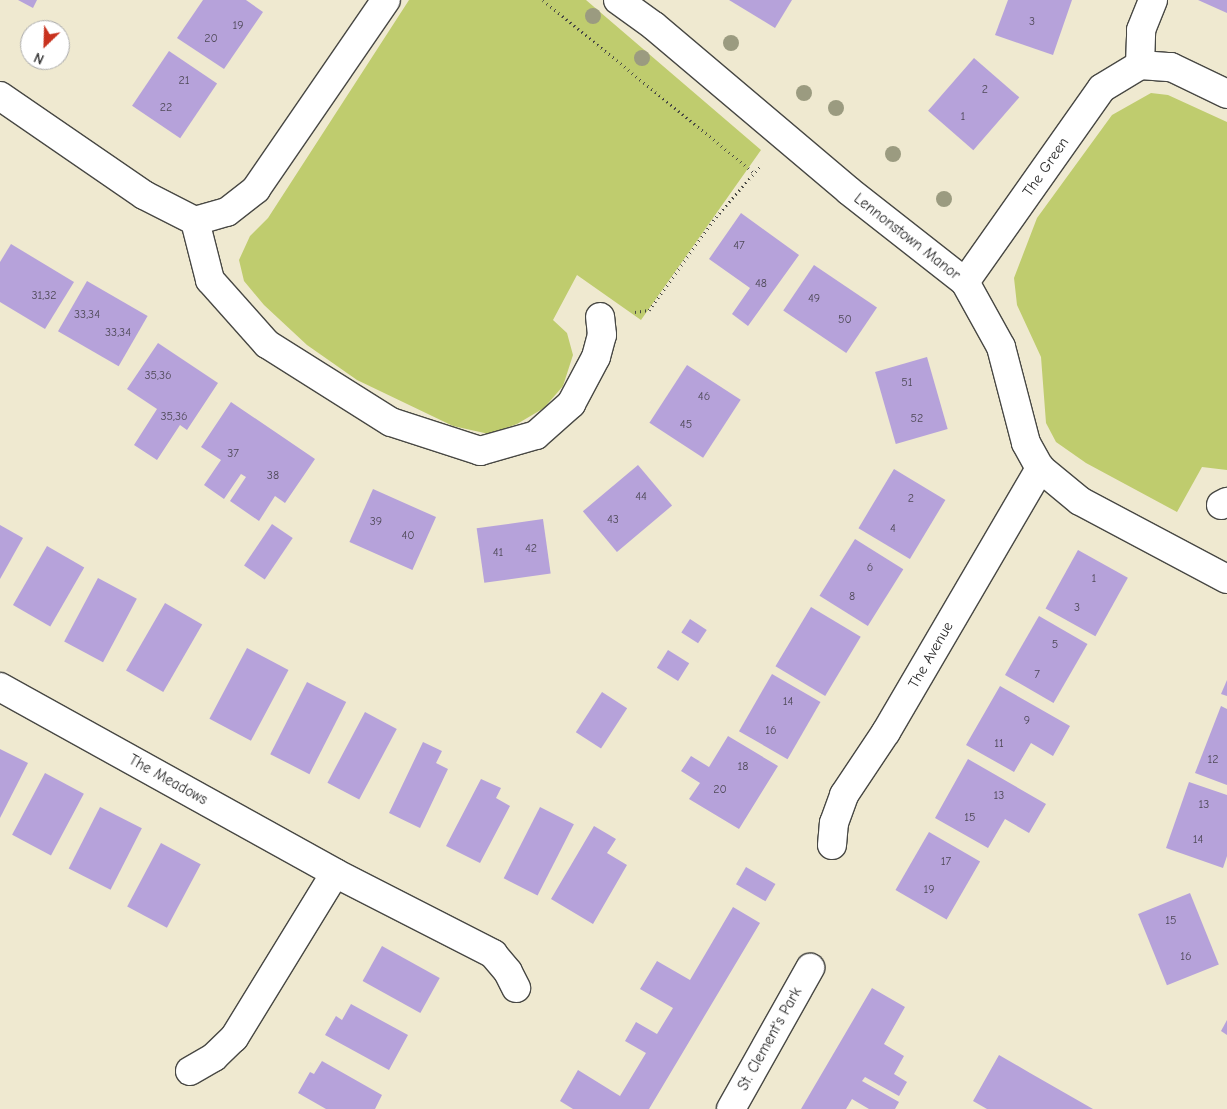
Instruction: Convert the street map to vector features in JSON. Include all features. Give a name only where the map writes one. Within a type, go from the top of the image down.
[{"type":"street","points":[[0,96],[144,195],[195,222],[227,212],[256,188],[386,0]]},
{"type":"street","points":[[1153,0],[1141,30],[1140,65],[1170,67],[1227,94]]},
{"type":"street","name":"Lennonstown Manor","points":[[635,5],[785,137],[965,282],[1001,347],[1026,443],[1040,468],[1080,501],[1227,579]]},
{"type":"street","name":"The Green","points":[[965,282],[1102,88],[1140,65]]},
{"type":"street","points":[[195,222],[210,280],[267,344],[392,422],[480,450],[536,435],[571,404],[596,357],[602,335],[600,317]]},
{"type":"street","name":"The Avenue","points":[[832,846],[834,823],[844,795],[886,732],[1040,468]]},
{"type":"street","name":"The Meadows","points":[[0,687],[335,873],[492,954],[508,972],[516,988]]},
{"type":"street","points":[[190,1071],[214,1057],[234,1038],[335,873]]},
{"type":"street","name":"St. Clement's Park","points":[[731,1109],[810,968]]},
{"type":"path","points":[[543,0],[754,173]]},
{"type":"path","points":[[600,317],[649,310],[716,217],[785,137]]},
{"type":"green space","points":[[409,0],[586,0],[761,150],[641,320],[577,275],[553,320],[567,333],[573,355],[563,386],[544,408],[517,424],[489,434],[453,426],[357,380],[307,345],[264,305],[244,281],[239,260],[250,236],[268,218]]},
{"type":"green space","points":[[1151,93],[1168,95],[1227,122],[1227,470],[1202,467],[1177,512],[1086,463],[1056,442],[1046,423],[1041,357],[1017,305],[1014,278],[1037,218],[1112,115]]},
{"type":"building","points":[[18,0],[37,0],[33,8]]},
{"type":"building","points":[[203,0],[246,0],[263,12],[224,69],[177,38]]},
{"type":"building","points":[[729,0],[792,0],[775,28]]},
{"type":"building","points":[[1008,0],[1072,0],[1053,55],[995,35]]},
{"type":"building","points":[[1198,0],[1227,0],[1227,13]]},
{"type":"building","points":[[169,51],[217,83],[180,138],[132,106]]},
{"type":"building","points":[[974,58],[1019,97],[973,150],[928,111]]},
{"type":"building","points":[[741,213],[799,255],[748,326],[732,314],[750,288],[709,259]]},
{"type":"building","points":[[11,244],[74,282],[45,329],[0,302],[0,262]]},
{"type":"building","points":[[814,265],[877,307],[846,353],[783,311]]},
{"type":"building","points":[[87,281],[148,316],[119,366],[58,331]]},
{"type":"building","points":[[158,343],[218,383],[187,430],[180,425],[157,460],[134,445],[157,409],[127,389]]},
{"type":"building","points":[[927,357],[948,429],[896,444],[875,372]]},
{"type":"building","points":[[687,365],[741,400],[703,458],[649,423]]},
{"type":"building","points":[[231,402],[315,459],[285,503],[275,496],[259,521],[230,501],[246,477],[241,474],[224,499],[204,485],[221,460],[201,447]]},
{"type":"building","points":[[638,465],[672,506],[617,552],[583,511]]},
{"type":"building","points":[[894,469],[945,500],[910,559],[858,528]]},
{"type":"building","points":[[373,489],[436,517],[412,570],[349,542]]},
{"type":"building","points":[[543,519],[551,573],[484,583],[477,528]]},
{"type":"building","points":[[272,524],[293,538],[265,579],[244,565]]},
{"type":"building","points":[[0,525],[23,538],[0,579]]},
{"type":"building","points":[[855,539],[903,569],[868,626],[819,596]]},
{"type":"building","points":[[47,546],[84,568],[50,626],[13,605]]},
{"type":"building","points":[[1078,550],[1128,578],[1095,636],[1046,609]]},
{"type":"building","points":[[98,578],[137,599],[103,662],[64,642]]},
{"type":"building","points":[[165,603],[202,624],[163,692],[126,671]]},
{"type":"building","points":[[811,607],[861,637],[825,696],[775,666]]},
{"type":"building","points":[[1039,616],[1087,644],[1053,703],[1005,675]]},
{"type":"building","points":[[690,619],[707,630],[698,643],[681,632]]},
{"type":"building","points":[[247,648],[288,670],[251,741],[209,719]]},
{"type":"building","points":[[668,650],[689,663],[678,681],[657,668]]},
{"type":"building","points":[[772,674],[820,702],[787,759],[739,731]]},
{"type":"building","points":[[1227,680],[1227,696],[1221,694]]},
{"type":"building","points":[[307,682],[346,702],[309,774],[270,754]]},
{"type":"building","points":[[1000,686],[1070,726],[1053,756],[1031,743],[1014,772],[966,745]]},
{"type":"building","points":[[602,692],[627,708],[601,749],[576,732]]},
{"type":"building","points":[[1221,706],[1227,709],[1227,785],[1195,773]]},
{"type":"building","points":[[365,712],[397,729],[359,800],[327,783]]},
{"type":"building","points":[[728,736],[778,766],[739,829],[689,799],[700,783],[681,771],[691,756],[709,767]]},
{"type":"building","points":[[423,742],[442,751],[436,763],[448,769],[420,828],[389,813]]},
{"type":"building","points":[[0,749],[28,763],[0,818]]},
{"type":"building","points":[[968,759],[1046,804],[1029,833],[1005,819],[988,848],[935,818]]},
{"type":"building","points":[[45,773],[84,794],[51,855],[12,835]]},
{"type":"building","points":[[481,779],[501,788],[496,798],[510,806],[480,863],[446,846]]},
{"type":"building","points":[[1189,782],[1227,795],[1227,856],[1223,868],[1166,848]]},
{"type":"building","points":[[100,807],[142,828],[111,890],[69,868]]},
{"type":"building","points":[[540,807],[574,824],[538,896],[504,878]]},
{"type":"building","points":[[594,826],[616,839],[607,853],[627,865],[593,924],[551,899]]},
{"type":"building","points":[[929,832],[980,862],[947,920],[896,890]]},
{"type":"building","points":[[161,843],[201,864],[167,928],[127,907]]},
{"type":"building","points":[[746,867],[775,884],[765,901],[736,884]]},
{"type":"building","points":[[1190,893],[1219,964],[1167,985],[1138,914]]},
{"type":"building","points":[[733,907],[760,923],[649,1109],[573,1109],[560,1101],[578,1070],[620,1096],[646,1053],[625,1041],[636,1022],[657,1034],[673,1008],[640,989],[657,961],[690,980]]},
{"type":"building","points":[[382,946],[440,978],[420,1013],[363,981]]},
{"type":"building","points":[[872,988],[905,1007],[884,1044],[904,1056],[894,1074],[907,1082],[899,1096],[865,1077],[862,1081],[899,1102],[895,1109],[869,1109],[852,1099],[846,1109],[801,1109]]},
{"type":"building","points":[[351,1004],[408,1035],[389,1070],[325,1035],[336,1016],[342,1020]]},
{"type":"building","points":[[1227,1020],[1227,1035],[1221,1031]]},
{"type":"building","points":[[999,1055],[1093,1109],[987,1109],[973,1101]]},
{"type":"building","points":[[322,1061],[382,1095],[375,1109],[326,1109],[298,1093],[310,1072],[314,1074]]}]
